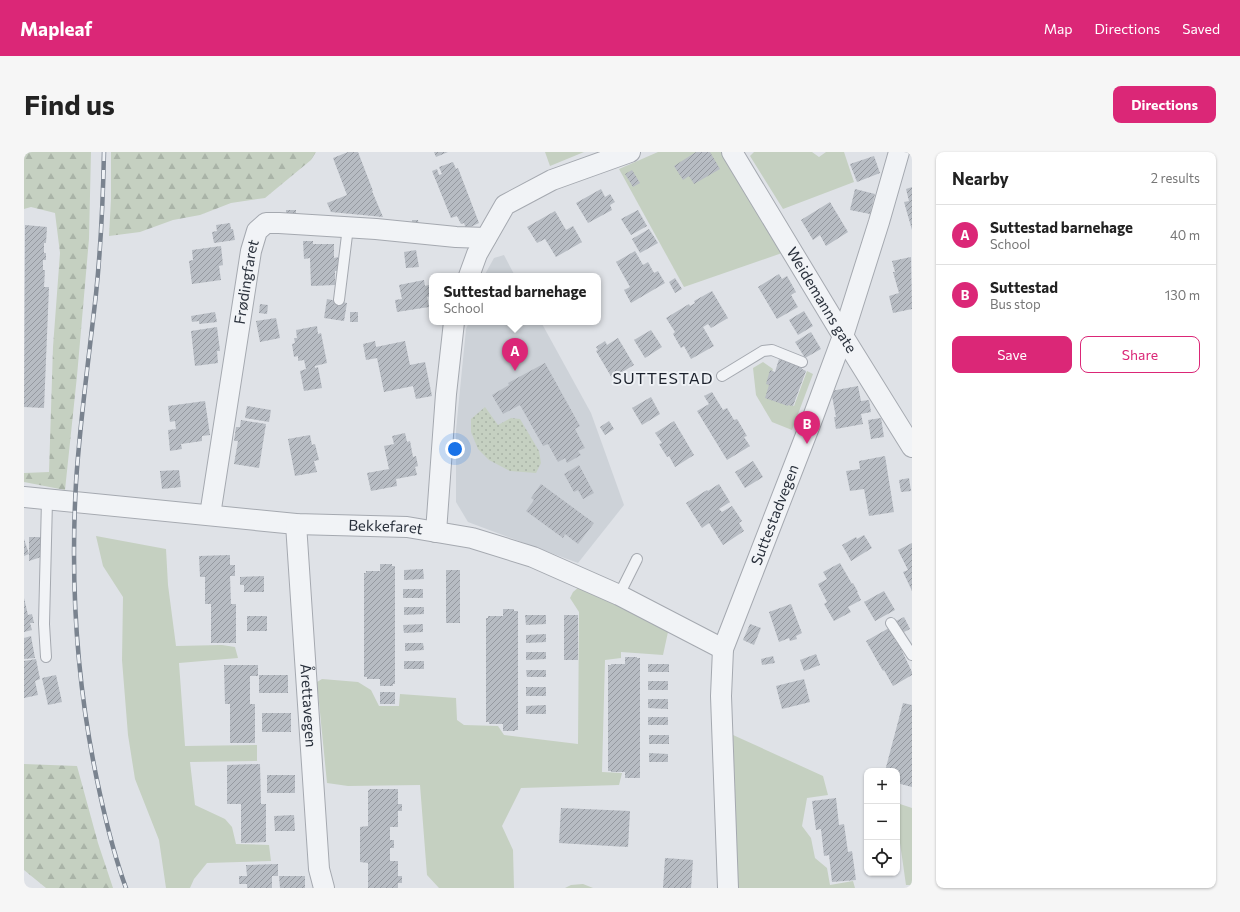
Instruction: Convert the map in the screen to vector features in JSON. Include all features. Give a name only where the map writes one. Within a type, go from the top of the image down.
[{"type":"street","points":[[470,273],[477,254],[505,205],[552,180],[630,152]]},
{"type":"street","name":"Weidemanns gate","points":[[732,152],[912,447]]},
{"type":"street","name":"Suttestadvegen","points":[[728,888],[721,696],[723,649],[811,423],[843,336],[879,222],[899,152]]},
{"type":"street","name":"Frødingfaret","points":[[210,516],[251,251],[257,231],[266,224],[279,223],[486,238]]},
{"type":"street","points":[[436,532],[446,394],[454,325]]},
{"type":"street","name":"Bekkefaret","points":[[24,498],[296,524],[407,527],[472,538],[533,557],[619,595],[723,649]]},
{"type":"street","name":"Årettavegen","points":[[296,524],[319,869],[324,888]]},
{"type":"lane","points":[[339,300],[348,227]]},
{"type":"lane","points":[[722,376],[762,351],[772,350],[802,362]]},
{"type":"lane","points":[[46,657],[44,624],[47,500]]},
{"type":"lane","points":[[619,595],[637,559]]},
{"type":"lane","points":[[891,623],[912,655]]},
{"type":"shaded area","points":[[504,255],[513,273],[486,273],[494,258]]},
{"type":"shaded area","points":[[468,325],[543,325],[591,413],[624,505],[578,563],[468,522],[456,502],[456,430],[466,329]]},
{"type":"green space","points":[[24,152],[91,152],[89,239],[65,490],[24,482],[24,473],[49,472],[53,347],[60,253],[55,213],[31,207],[24,209]]},
{"type":"green space","points":[[111,152],[316,152],[311,160],[265,198],[231,203],[200,215],[173,220],[140,232],[109,236]]},
{"type":"green space","points":[[545,152],[584,152],[550,166]]},
{"type":"green space","points":[[658,152],[724,152],[782,253],[684,287],[619,169]]},
{"type":"green space","points":[[754,152],[812,152],[819,157],[826,152],[844,152],[854,182],[783,209],[750,156]]},
{"type":"green space","points":[[763,362],[773,369],[768,383],[772,385],[768,397],[794,406],[807,371],[813,374],[792,430],[772,422],[756,395],[753,368]]},
{"type":"green space","points":[[485,407],[498,425],[511,418],[520,419],[539,451],[541,463],[536,473],[510,471],[489,460],[478,449],[471,432],[471,419]]},
{"type":"green space","points":[[96,536],[166,549],[168,585],[176,646],[222,645],[235,647],[238,658],[179,663],[185,746],[257,745],[257,761],[190,762],[195,805],[225,819],[232,827],[236,844],[269,845],[271,861],[207,863],[194,879],[190,888],[166,888],[159,840],[135,779],[128,735],[122,660],[123,597],[103,566]]},
{"type":"green space","points":[[579,587],[596,593],[668,632],[663,655],[621,652],[621,658],[605,660],[602,772],[622,773],[619,785],[521,788],[502,826],[513,850],[514,888],[439,888],[427,875],[420,785],[348,786],[327,783],[317,682],[322,679],[358,682],[371,690],[379,706],[399,706],[400,694],[456,698],[457,720],[464,725],[498,726],[504,735],[578,744],[579,612],[570,598],[573,592]]},
{"type":"green space","points":[[733,735],[823,776],[828,795],[807,798],[802,826],[811,838],[815,858],[827,868],[830,885],[853,881],[855,888],[738,888]]},
{"type":"green space","points":[[24,764],[77,766],[98,843],[113,888],[46,888],[24,870]]},
{"type":"green space","points":[[900,804],[912,808],[912,885],[906,885],[900,843]]},
{"type":"green space","points":[[583,884],[593,888],[565,888],[571,885]]},
{"type":"building","points":[[348,152],[358,152],[383,217],[331,212],[327,203],[347,195],[333,158]]},
{"type":"building","points":[[434,152],[448,152],[436,157]]},
{"type":"building","points":[[696,152],[710,152],[720,169],[694,184],[689,176],[683,180],[674,166]]},
{"type":"building","points":[[874,156],[880,173],[857,182],[850,164]]},
{"type":"building","points":[[453,162],[456,169],[458,168],[479,223],[466,229],[464,223],[461,224],[457,216],[451,218],[432,171],[437,169],[439,175],[442,174],[439,167]]},
{"type":"building","points":[[632,170],[640,183],[633,187],[625,174]]},
{"type":"building","points":[[912,187],[912,230],[904,202],[909,201],[906,189]]},
{"type":"building","points":[[601,189],[605,197],[610,194],[615,202],[610,205],[612,210],[588,223],[576,203]]},
{"type":"building","points":[[855,189],[875,194],[870,214],[850,210]]},
{"type":"building","points":[[830,202],[848,232],[826,246],[820,235],[813,240],[801,220]]},
{"type":"building","points":[[286,210],[296,210],[296,216],[286,216]]},
{"type":"building","points":[[638,210],[647,226],[631,235],[621,219]]},
{"type":"building","points":[[555,211],[566,230],[573,226],[582,242],[556,257],[545,239],[537,243],[527,227]]},
{"type":"building","points":[[412,220],[418,220],[419,227],[412,228]]},
{"type":"building","points":[[230,223],[235,240],[214,243],[212,232],[217,231],[216,225]]},
{"type":"building","points":[[25,225],[47,227],[46,243],[44,243],[46,260],[43,260],[43,270],[45,270],[44,287],[49,287],[44,408],[24,407]]},
{"type":"building","points":[[649,229],[658,243],[640,253],[632,239]]},
{"type":"building","points":[[303,241],[313,241],[313,244],[334,244],[334,258],[338,257],[338,271],[335,271],[335,285],[311,286],[310,258],[304,259]]},
{"type":"building","points":[[221,246],[223,265],[219,266],[221,280],[192,284],[189,261],[193,260],[192,250]]},
{"type":"building","points":[[416,250],[419,267],[406,268],[404,252]]},
{"type":"building","points":[[635,251],[643,265],[648,262],[654,273],[658,271],[665,283],[631,303],[624,290],[630,287],[616,262]]},
{"type":"building","points":[[911,257],[912,309],[893,313],[889,296],[899,293],[893,272],[895,272],[892,261]]},
{"type":"building","points":[[779,274],[782,279],[787,276],[796,292],[791,295],[798,307],[777,319],[758,287]]},
{"type":"building","points":[[675,278],[682,289],[675,293],[669,282]]},
{"type":"building","points":[[424,280],[425,286],[429,285],[429,296],[427,297],[429,307],[397,312],[395,300],[402,299],[399,285]]},
{"type":"building","points":[[712,291],[728,318],[711,328],[708,324],[703,327],[714,346],[691,359],[684,346],[681,348],[673,334],[675,332],[666,318],[689,304],[690,306],[695,303],[694,301]]},
{"type":"building","points":[[327,299],[347,303],[344,321],[324,318]]},
{"type":"building","points":[[260,304],[268,305],[267,314],[259,313]]},
{"type":"building","points":[[804,311],[813,326],[798,335],[789,320]]},
{"type":"building","points":[[215,312],[217,322],[199,324],[199,321],[192,322],[191,316]]},
{"type":"building","points":[[350,312],[358,312],[358,322],[350,322]]},
{"type":"building","points":[[276,318],[280,338],[260,342],[256,321]]},
{"type":"building","points":[[317,326],[318,334],[321,333],[327,363],[315,366],[315,368],[318,367],[322,388],[304,391],[300,371],[306,369],[304,360],[298,361],[298,356],[294,357],[292,344],[295,343],[294,338],[297,338],[296,330]]},
{"type":"building","points":[[217,327],[220,351],[217,351],[218,363],[195,366],[191,331]]},
{"type":"building","points":[[651,330],[662,347],[645,358],[634,340]]},
{"type":"building","points":[[811,332],[821,349],[805,358],[795,342]]},
{"type":"building","points":[[618,338],[634,365],[612,378],[596,351],[598,350],[596,347],[605,341],[607,345]]},
{"type":"building","points":[[375,341],[376,347],[405,341],[410,365],[425,362],[432,396],[416,399],[413,386],[384,392],[377,358],[366,360],[363,344]]},
{"type":"building","points":[[779,359],[802,367],[802,369],[806,371],[793,406],[788,406],[765,398],[769,385],[766,384],[770,370],[775,372]]},
{"type":"building","points":[[545,363],[580,426],[575,429],[585,448],[578,451],[581,455],[567,463],[565,458],[558,462],[548,444],[543,446],[520,405],[503,414],[492,395],[509,385],[508,383]]},
{"type":"building","points":[[858,386],[861,401],[869,400],[871,412],[861,414],[863,424],[836,429],[834,417],[836,417],[831,391]]},
{"type":"building","points":[[712,392],[723,410],[727,408],[734,420],[737,419],[747,436],[744,437],[750,446],[727,460],[697,411],[709,404],[704,396]]},
{"type":"building","points":[[651,397],[660,414],[642,425],[632,408]]},
{"type":"building","points":[[205,401],[210,435],[202,436],[202,441],[181,444],[182,449],[170,451],[168,430],[176,429],[175,421],[170,422],[168,406]]},
{"type":"building","points":[[247,406],[271,410],[269,422],[245,418]]},
{"type":"building","points":[[881,418],[884,437],[871,439],[868,420]]},
{"type":"building","points":[[241,420],[266,424],[259,468],[234,464],[238,441],[234,441],[236,427],[240,427]]},
{"type":"building","points":[[609,421],[614,429],[605,435],[600,427]]},
{"type":"building","points":[[674,421],[694,455],[675,467],[669,456],[667,457],[659,444],[662,443],[655,433]]},
{"type":"building","points":[[405,433],[407,442],[410,441],[413,457],[416,456],[418,466],[415,467],[417,475],[396,479],[397,486],[371,491],[367,473],[389,469],[384,446],[394,444],[392,436]]},
{"type":"building","points":[[310,435],[312,445],[315,444],[319,460],[314,461],[317,472],[295,476],[288,439]]},
{"type":"building","points":[[885,456],[894,512],[869,516],[864,489],[850,491],[846,471],[860,469],[859,461]]},
{"type":"building","points":[[753,461],[763,477],[745,488],[735,472]]},
{"type":"building","points":[[579,465],[594,493],[583,499],[578,490],[574,492],[564,474]]},
{"type":"building","points":[[179,470],[181,487],[162,489],[160,471]]},
{"type":"building","points":[[909,478],[911,491],[901,492],[899,480]]},
{"type":"building","points":[[541,484],[594,523],[578,544],[565,534],[563,538],[526,511],[534,500],[531,498]]},
{"type":"building","points":[[719,484],[730,502],[719,509],[722,512],[732,506],[742,521],[739,523],[744,531],[723,545],[709,523],[702,528],[686,503]]},
{"type":"building","points":[[864,535],[872,548],[851,561],[842,545],[856,537],[857,539]]},
{"type":"building","points":[[29,537],[41,537],[41,557],[29,561],[29,554]]},
{"type":"building","points":[[24,539],[29,554],[24,556]]},
{"type":"building","points":[[912,543],[912,591],[903,572],[908,570],[898,550]]},
{"type":"building","points":[[230,555],[230,565],[235,565],[235,576],[230,576],[231,604],[236,604],[236,643],[211,643],[211,604],[205,604],[205,577],[200,577],[199,556]]},
{"type":"building","points":[[840,563],[852,584],[853,583],[861,600],[848,607],[851,612],[834,621],[824,604],[827,602],[818,584],[827,579],[823,572]]},
{"type":"building","points":[[380,564],[392,564],[392,566],[395,566],[395,684],[393,684],[393,686],[380,686],[380,679],[367,679],[367,677],[364,677],[364,573],[366,573],[366,571],[380,571]]},
{"type":"building","points":[[423,569],[424,579],[404,580],[404,570]]},
{"type":"building","points":[[446,570],[460,570],[460,623],[446,623]]},
{"type":"building","points":[[264,576],[264,592],[244,592],[244,585],[240,585],[240,577]]},
{"type":"building","points":[[403,589],[423,589],[423,598],[403,598]]},
{"type":"building","points":[[884,591],[895,610],[875,621],[864,602]]},
{"type":"building","points":[[24,598],[28,615],[32,614],[34,623],[30,623],[32,630],[24,632]]},
{"type":"building","points":[[791,604],[802,633],[796,636],[797,639],[790,641],[789,638],[779,642],[769,612]]},
{"type":"building","points":[[404,607],[424,607],[424,614],[404,615]]},
{"type":"building","points":[[503,609],[514,609],[514,611],[518,611],[518,730],[515,731],[503,731],[503,724],[489,724],[489,722],[486,722],[486,618],[488,618],[488,616],[503,616]]},
{"type":"building","points":[[525,615],[546,615],[546,624],[526,625]]},
{"type":"building","points":[[564,615],[578,615],[578,660],[564,660]]},
{"type":"building","points":[[247,616],[267,616],[267,631],[247,631]]},
{"type":"building","points":[[904,617],[910,629],[902,633],[896,621]]},
{"type":"building","points":[[423,624],[423,632],[404,633],[403,625]]},
{"type":"building","points":[[750,624],[761,628],[754,645],[743,640]]},
{"type":"building","points":[[889,628],[896,642],[899,640],[905,650],[902,651],[912,672],[912,675],[893,686],[866,641]]},
{"type":"building","points":[[546,634],[546,642],[526,643],[526,635]]},
{"type":"building","points":[[31,636],[35,658],[24,659],[24,638]]},
{"type":"building","points":[[405,643],[423,643],[424,650],[405,651]]},
{"type":"building","points":[[526,652],[546,652],[546,659],[526,660]]},
{"type":"building","points":[[816,654],[820,665],[804,671],[800,660]]},
{"type":"building","points":[[773,656],[775,663],[762,665],[761,659]]},
{"type":"building","points":[[625,657],[640,658],[640,778],[625,778],[625,772],[608,771],[608,665],[625,664]]},
{"type":"building","points":[[36,659],[40,679],[35,681],[38,695],[24,698],[24,661]]},
{"type":"building","points":[[404,661],[424,661],[424,669],[404,669]]},
{"type":"building","points":[[648,664],[669,664],[669,672],[648,672]]},
{"type":"building","points":[[224,665],[258,665],[258,676],[250,676],[250,704],[255,704],[255,743],[230,743],[230,704],[225,704]]},
{"type":"building","points":[[526,670],[546,670],[546,677],[527,677]]},
{"type":"building","points":[[56,675],[62,702],[48,705],[42,678]]},
{"type":"building","points":[[259,675],[288,675],[288,693],[259,693]]},
{"type":"building","points":[[804,679],[810,702],[782,709],[776,686]]},
{"type":"building","points":[[648,681],[668,681],[668,690],[648,690]]},
{"type":"building","points":[[526,687],[546,687],[546,696],[526,696]]},
{"type":"building","points":[[380,692],[395,692],[395,704],[380,704]]},
{"type":"building","points":[[648,699],[668,699],[668,709],[648,708]]},
{"type":"building","points":[[903,703],[912,705],[912,787],[900,784],[900,768],[886,768]]},
{"type":"building","points":[[546,705],[546,714],[526,714],[526,706]]},
{"type":"building","points":[[262,713],[291,713],[291,732],[262,732]]},
{"type":"building","points":[[648,717],[668,717],[668,725],[648,725]]},
{"type":"building","points":[[649,735],[669,735],[669,744],[649,744]]},
{"type":"building","points":[[649,753],[668,754],[668,762],[649,762]]},
{"type":"building","points":[[260,764],[261,804],[266,804],[266,842],[241,843],[241,804],[227,804],[227,765]]},
{"type":"building","points":[[267,775],[295,775],[295,793],[267,793]]},
{"type":"building","points":[[370,789],[398,789],[398,804],[402,804],[402,811],[398,811],[398,827],[390,827],[390,840],[394,840],[394,848],[390,848],[390,861],[398,861],[398,876],[402,876],[402,883],[398,883],[398,888],[368,888],[368,863],[360,862],[360,827],[368,826],[368,791]]},
{"type":"building","points":[[836,798],[839,825],[844,824],[848,852],[852,851],[856,880],[832,882],[829,855],[824,856],[821,829],[816,830],[812,801]]},
{"type":"building","points":[[561,808],[630,811],[628,847],[559,843]]},
{"type":"building","points":[[294,815],[295,831],[275,831],[274,816]]},
{"type":"building","points":[[665,858],[693,860],[691,888],[663,888]]},
{"type":"building","points":[[278,864],[278,876],[272,876],[272,888],[247,888],[247,884],[239,884],[239,876],[247,876],[246,865]]},
{"type":"building","points":[[279,876],[305,876],[305,888],[280,888]]},
{"type":"railway","points":[[104,152],[102,223],[98,276],[82,412],[76,483],[74,523],[75,601],[81,678],[92,755],[108,830],[126,888]]},
{"type":"place","name":"Suttestad barnehage","points":[[515,371]]},
{"type":"place","name":"Suttestad","points":[[807,444]]},
{"type":"district","name":"SUTTESTAD","points":[[663,378]]}]
